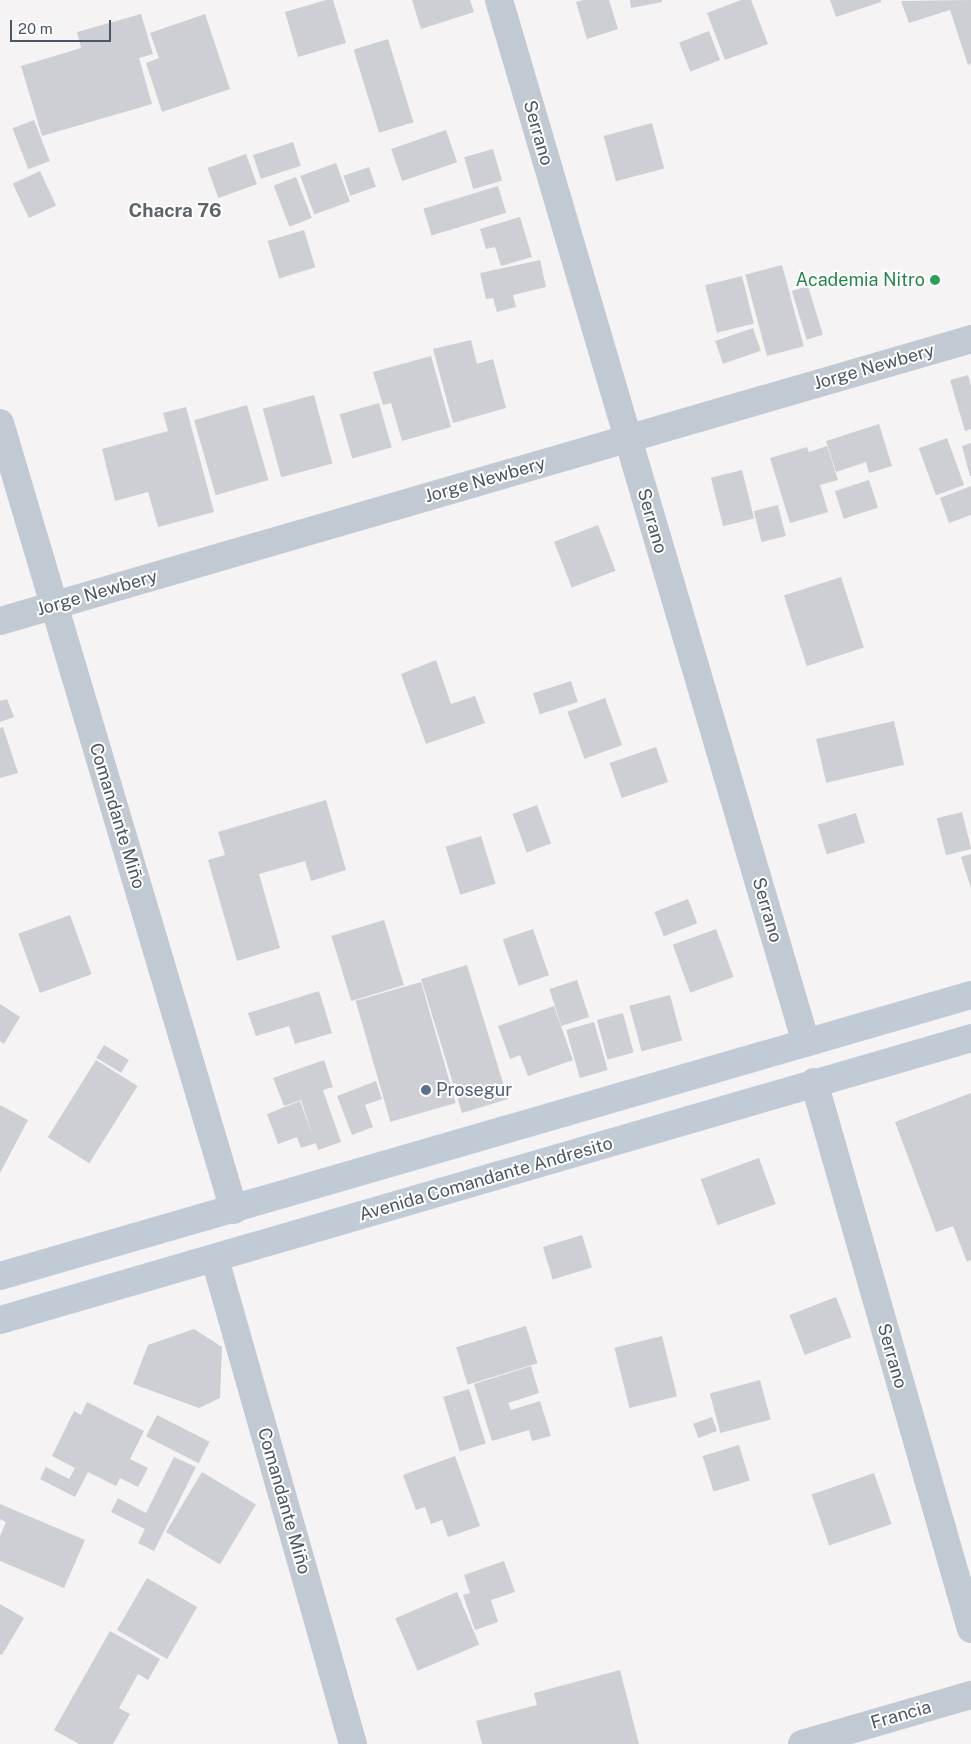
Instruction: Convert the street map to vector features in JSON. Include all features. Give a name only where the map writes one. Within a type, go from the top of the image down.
[{"type":"main road","points":[[1,1275],[234,1210],[971,995]]},
{"type":"main road","name":"Avenida Comandante Andresito","points":[[5,1325],[215,1259],[814,1082],[971,1038]]},
{"type":"street","name":"Serrano","points":[[499,0],[806,1043]]},
{"type":"street","name":"Jorge Newbery","points":[[0,621],[971,339]]},
{"type":"street","name":"Comandante Miño","points":[[0,423],[234,1210]]},
{"type":"street","name":"Serrano","points":[[814,1082],[971,1629]]},
{"type":"street","name":"Comandante Miño","points":[[215,1259],[353,1744]]},
{"type":"street","name":"Francia","points":[[802,1744],[971,1695]]},
{"type":"building","points":[[326,0],[333,0],[346,43],[298,57],[285,12]]},
{"type":"building","points":[[412,0],[470,0],[474,12],[421,29]]},
{"type":"building","points":[[583,0],[609,0],[618,29],[587,39],[576,2]]},
{"type":"building","points":[[630,0],[662,0],[662,2],[631,8]]},
{"type":"building","points":[[741,0],[751,0],[768,44],[725,60],[707,13]]},
{"type":"building","points":[[830,0],[881,0],[881,2],[836,17]]},
{"type":"building","points":[[971,0],[971,63],[968,65],[950,10],[909,23],[901,1]]},
{"type":"building","points":[[141,14],[153,54],[139,58],[152,104],[42,136],[21,66],[81,48],[77,32]]},
{"type":"building","points":[[205,14],[230,89],[162,112],[146,63],[159,58],[150,33]]},
{"type":"building","points":[[709,31],[720,60],[690,71],[679,42]]},
{"type":"building","points":[[388,39],[413,122],[379,133],[354,50]]},
{"type":"building","points":[[34,120],[50,161],[28,169],[13,128]]},
{"type":"building","points":[[652,123],[664,168],[616,181],[604,136]]},
{"type":"building","points":[[446,130],[457,162],[402,181],[391,149]]},
{"type":"building","points":[[293,142],[301,166],[261,179],[253,155]]},
{"type":"building","points":[[493,149],[502,181],[473,189],[464,157]]},
{"type":"building","points":[[246,154],[257,184],[218,198],[207,168]]},
{"type":"building","points":[[336,163],[350,202],[314,215],[300,176]]},
{"type":"building","points":[[369,167],[376,187],[350,196],[343,176]]},
{"type":"building","points":[[40,171],[56,205],[29,218],[13,184]]},
{"type":"building","points":[[296,177],[312,218],[289,227],[274,186]]},
{"type":"building","points":[[498,186],[506,213],[432,236],[423,209]]},
{"type":"building","points":[[520,217],[532,257],[501,266],[495,247],[486,249],[480,229]]},
{"type":"building","points":[[304,230],[315,267],[279,278],[268,241]]},
{"type":"building","points":[[540,260],[546,287],[513,295],[516,307],[497,312],[493,298],[486,299],[480,273]]},
{"type":"building","points":[[782,265],[804,346],[767,356],[745,275]]},
{"type":"building","points":[[742,276],[754,324],[717,333],[705,285]]},
{"type":"building","points":[[808,286],[823,335],[807,340],[792,291]]},
{"type":"building","points":[[753,328],[761,351],[723,364],[715,341]]},
{"type":"building","points":[[471,340],[477,364],[493,359],[506,408],[453,423],[433,349]]},
{"type":"building","points":[[431,356],[451,427],[402,441],[391,403],[383,405],[373,372]]},
{"type":"building","points":[[968,375],[971,386],[971,429],[965,431],[950,380]]},
{"type":"building","points":[[314,395],[332,464],[281,477],[263,409]]},
{"type":"building","points":[[379,403],[392,447],[352,459],[340,414]]},
{"type":"building","points":[[247,405],[268,480],[216,495],[194,420]]},
{"type":"building","points":[[186,407],[214,512],[158,527],[148,492],[115,501],[102,449],[168,431],[163,413]]},
{"type":"building","points":[[879,424],[892,466],[869,473],[866,462],[836,472],[826,441]]},
{"type":"building","points":[[947,438],[964,485],[936,495],[919,448]]},
{"type":"building","points":[[971,443],[971,476],[970,476],[962,446]]},
{"type":"building","points":[[827,446],[838,480],[820,485],[828,512],[790,523],[770,458],[807,447],[809,452]]},
{"type":"building","points":[[742,470],[754,519],[723,526],[711,478]]},
{"type":"building","points":[[869,480],[878,508],[844,519],[835,491]]},
{"type":"building","points":[[971,486],[971,515],[949,523],[940,498]]},
{"type":"building","points":[[778,505],[786,536],[761,542],[754,511]]},
{"type":"building","points":[[598,525],[616,571],[572,588],[554,542]]},
{"type":"building","points":[[841,577],[864,647],[807,666],[784,596]]},
{"type":"building","points":[[436,660],[451,704],[475,696],[485,723],[426,744],[401,674]]},
{"type":"building","points":[[571,681],[578,702],[540,714],[533,693]]},
{"type":"building","points":[[605,698],[622,745],[585,759],[567,712]]},
{"type":"building","points":[[7,699],[14,717],[0,722],[0,701]]},
{"type":"building","points":[[894,721],[904,765],[826,783],[816,739]]},
{"type":"building","points":[[3,727],[18,773],[0,778],[0,728]]},
{"type":"building","points":[[656,747],[668,782],[622,798],[610,763]]},
{"type":"building","points":[[326,800],[346,870],[311,881],[305,861],[259,874],[280,948],[237,961],[208,860],[225,855],[218,832]]},
{"type":"building","points":[[537,805],[551,844],[527,852],[513,814]]},
{"type":"building","points":[[962,812],[971,849],[946,855],[937,818]]},
{"type":"building","points":[[856,813],[865,843],[827,854],[818,825]]},
{"type":"building","points":[[481,836],[496,884],[460,895],[446,847]]},
{"type":"building","points":[[971,854],[971,888],[961,857]]},
{"type":"building","points":[[688,899],[697,923],[664,936],[654,912]]},
{"type":"building","points":[[70,915],[92,974],[40,993],[18,934]]},
{"type":"building","points":[[384,920],[404,985],[351,1001],[331,936]]},
{"type":"building","points":[[533,929],[549,975],[519,986],[503,939]]},
{"type":"building","points":[[716,929],[733,977],[690,993],[673,945]]},
{"type":"building","points":[[467,965],[508,1099],[462,1113],[421,979]]},
{"type":"building","points":[[577,980],[589,1017],[561,1026],[549,989]]},
{"type":"building","points":[[421,982],[456,1103],[390,1122],[356,1001]]},
{"type":"building","points":[[319,991],[332,1033],[295,1044],[289,1026],[256,1036],[248,1013]]},
{"type":"building","points":[[670,995],[682,1040],[642,1051],[629,1006]]},
{"type":"building","points":[[0,1004],[20,1017],[4,1044],[0,1041]]},
{"type":"building","points":[[554,1006],[573,1060],[528,1076],[520,1055],[510,1059],[498,1026]]},
{"type":"building","points":[[623,1013],[634,1053],[608,1060],[597,1020]]},
{"type":"building","points":[[594,1022],[608,1070],[580,1078],[566,1030]]},
{"type":"building","points":[[104,1045],[129,1060],[121,1073],[96,1058]]},
{"type":"building","points":[[96,1060],[138,1086],[89,1163],[48,1137]]},
{"type":"building","points":[[324,1060],[333,1087],[323,1090],[341,1142],[318,1150],[316,1143],[301,1148],[297,1137],[278,1144],[267,1114],[300,1101],[313,1136],[301,1100],[284,1106],[273,1078]]},
{"type":"building","points":[[376,1081],[382,1099],[365,1105],[373,1127],[352,1135],[337,1096]]},
{"type":"building","points":[[971,1093],[971,1260],[967,1262],[953,1226],[936,1232],[895,1122]]},
{"type":"building","points":[[0,1105],[28,1120],[0,1173]]},
{"type":"building","points":[[759,1158],[776,1204],[717,1225],[701,1179]]},
{"type":"building","points":[[582,1235],[592,1268],[553,1280],[543,1247]]},
{"type":"building","points":[[836,1297],[851,1337],[805,1355],[789,1315]]},
{"type":"building","points":[[526,1326],[537,1363],[468,1385],[456,1347]]},
{"type":"building","points":[[194,1329],[222,1347],[220,1398],[199,1408],[133,1384],[148,1345]]},
{"type":"building","points":[[662,1336],[677,1396],[629,1408],[614,1348]]},
{"type":"building","points":[[531,1366],[539,1393],[508,1403],[511,1410],[540,1401],[551,1436],[532,1441],[529,1430],[492,1441],[474,1384]]},
{"type":"building","points":[[760,1380],[771,1420],[720,1433],[710,1393]]},
{"type":"building","points":[[469,1389],[486,1444],[460,1451],[443,1397]]},
{"type":"building","points":[[87,1402],[144,1431],[130,1459],[148,1468],[138,1487],[120,1478],[116,1486],[88,1472],[75,1497],[40,1479],[46,1467],[69,1479],[75,1468],[52,1456],[74,1411],[81,1415]]},
{"type":"building","points":[[157,1415],[210,1442],[199,1463],[146,1436]]},
{"type":"building","points":[[712,1417],[717,1431],[698,1438],[693,1424]]},
{"type":"building","points":[[739,1445],[750,1480],[713,1491],[703,1456]]},
{"type":"building","points":[[455,1456],[480,1526],[448,1537],[442,1520],[431,1524],[425,1507],[416,1510],[403,1475]]},
{"type":"building","points":[[174,1457],[196,1467],[154,1551],[138,1543],[145,1529],[111,1512],[118,1498],[146,1513]]},
{"type":"building","points":[[202,1472],[256,1504],[220,1564],[166,1532]]},
{"type":"building","points":[[874,1473],[892,1524],[829,1546],[812,1494]]},
{"type":"building","points":[[0,1504],[85,1540],[64,1588],[0,1561],[0,1536],[6,1522],[0,1519]]},
{"type":"building","points":[[504,1561],[515,1592],[491,1600],[498,1622],[475,1630],[463,1595],[470,1593],[464,1575]]},
{"type":"building","points":[[147,1578],[197,1607],[167,1659],[117,1630]]},
{"type":"building","points":[[457,1592],[479,1644],[418,1671],[395,1618]]},
{"type":"building","points":[[0,1604],[24,1618],[2,1655],[0,1654]]},
{"type":"building","points":[[110,1631],[160,1659],[148,1680],[138,1674],[119,1708],[130,1714],[113,1744],[79,1744],[54,1730]]},
{"type":"building","points":[[620,1670],[639,1744],[482,1744],[476,1721],[537,1705],[534,1693]]},
{"type":"place","name":"Academia Nitro","points":[[935,280]]},
{"type":"place","name":"Prosegur","points":[[426,1090]]},
{"type":"district","name":"Chacra 76","points":[[175,211]]}]
